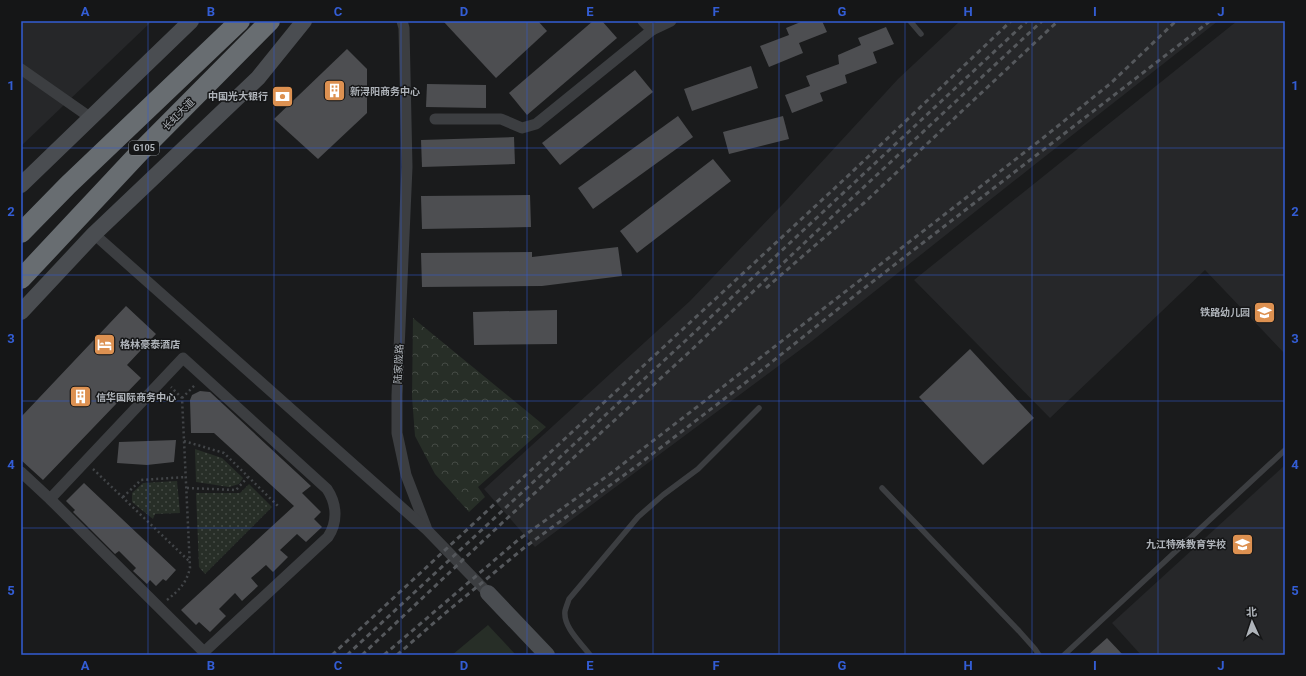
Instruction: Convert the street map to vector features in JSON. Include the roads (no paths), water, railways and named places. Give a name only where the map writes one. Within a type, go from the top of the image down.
[{"type":"highway","name":"G105","points":[[21,233],[68,185],[240,21]]},
{"type":"highway","name":"长虹大道","points":[[21,279],[139,154],[270,21]]},
{"type":"street","points":[[21,185],[191,21]]},
{"type":"street","points":[[21,312],[94,234],[258,78],[304,21]]},
{"type":"street","name":"陆家陇路","points":[[402,21],[404,28],[407,167],[397,395],[397,433],[406,475],[427,530],[547,655]]},
{"type":"street","points":[[643,21],[652,30]]},
{"type":"street","points":[[435,119],[501,119],[522,128],[536,124],[652,30],[670,21]]},
{"type":"street","points":[[21,69],[91,118]]},
{"type":"street","points":[[94,234],[427,530]]},
{"type":"street","points":[[21,472],[159,606],[204,652],[328,537],[333,530],[335,520],[334,504],[327,489],[183,358],[50,499]]},
{"type":"lane","points":[[910,21],[921,34]]},
{"type":"lane","points":[[590,655],[570,629],[567,622],[565,611],[570,599],[579,586],[638,518],[663,495],[698,469],[758,408]]},
{"type":"lane","points":[[1064,655],[1285,450]]},
{"type":"lane","points":[[882,488],[1019,631],[1039,655]]},
{"type":"railway","points":[[332,655],[851,173],[1011,21]]},
{"type":"railway","points":[[347,655],[1027,21]]},
{"type":"railway","points":[[362,655],[502,523],[685,356],[1042,21]]},
{"type":"railway","points":[[766,288],[864,203],[1058,21]]},
{"type":"railway","points":[[384,655],[518,540],[610,474],[1043,138],[1111,83],[1176,21]]},
{"type":"railway","points":[[397,655],[525,547],[638,465],[758,373],[858,293],[1210,21]]},
{"type":"place","name":"新浔阳商务中心","points":[[335,91]]},
{"type":"place","name":"中国光大银行","points":[[283,96]]},
{"type":"place","name":"铁路幼儿园","points":[[1265,312]]},
{"type":"place","name":"格林豪泰酒店","points":[[104,344]]},
{"type":"place","name":"信华国际商务中心","points":[[81,397]]},
{"type":"place","name":"九江特殊教育学校","points":[[1242,544]]}]
